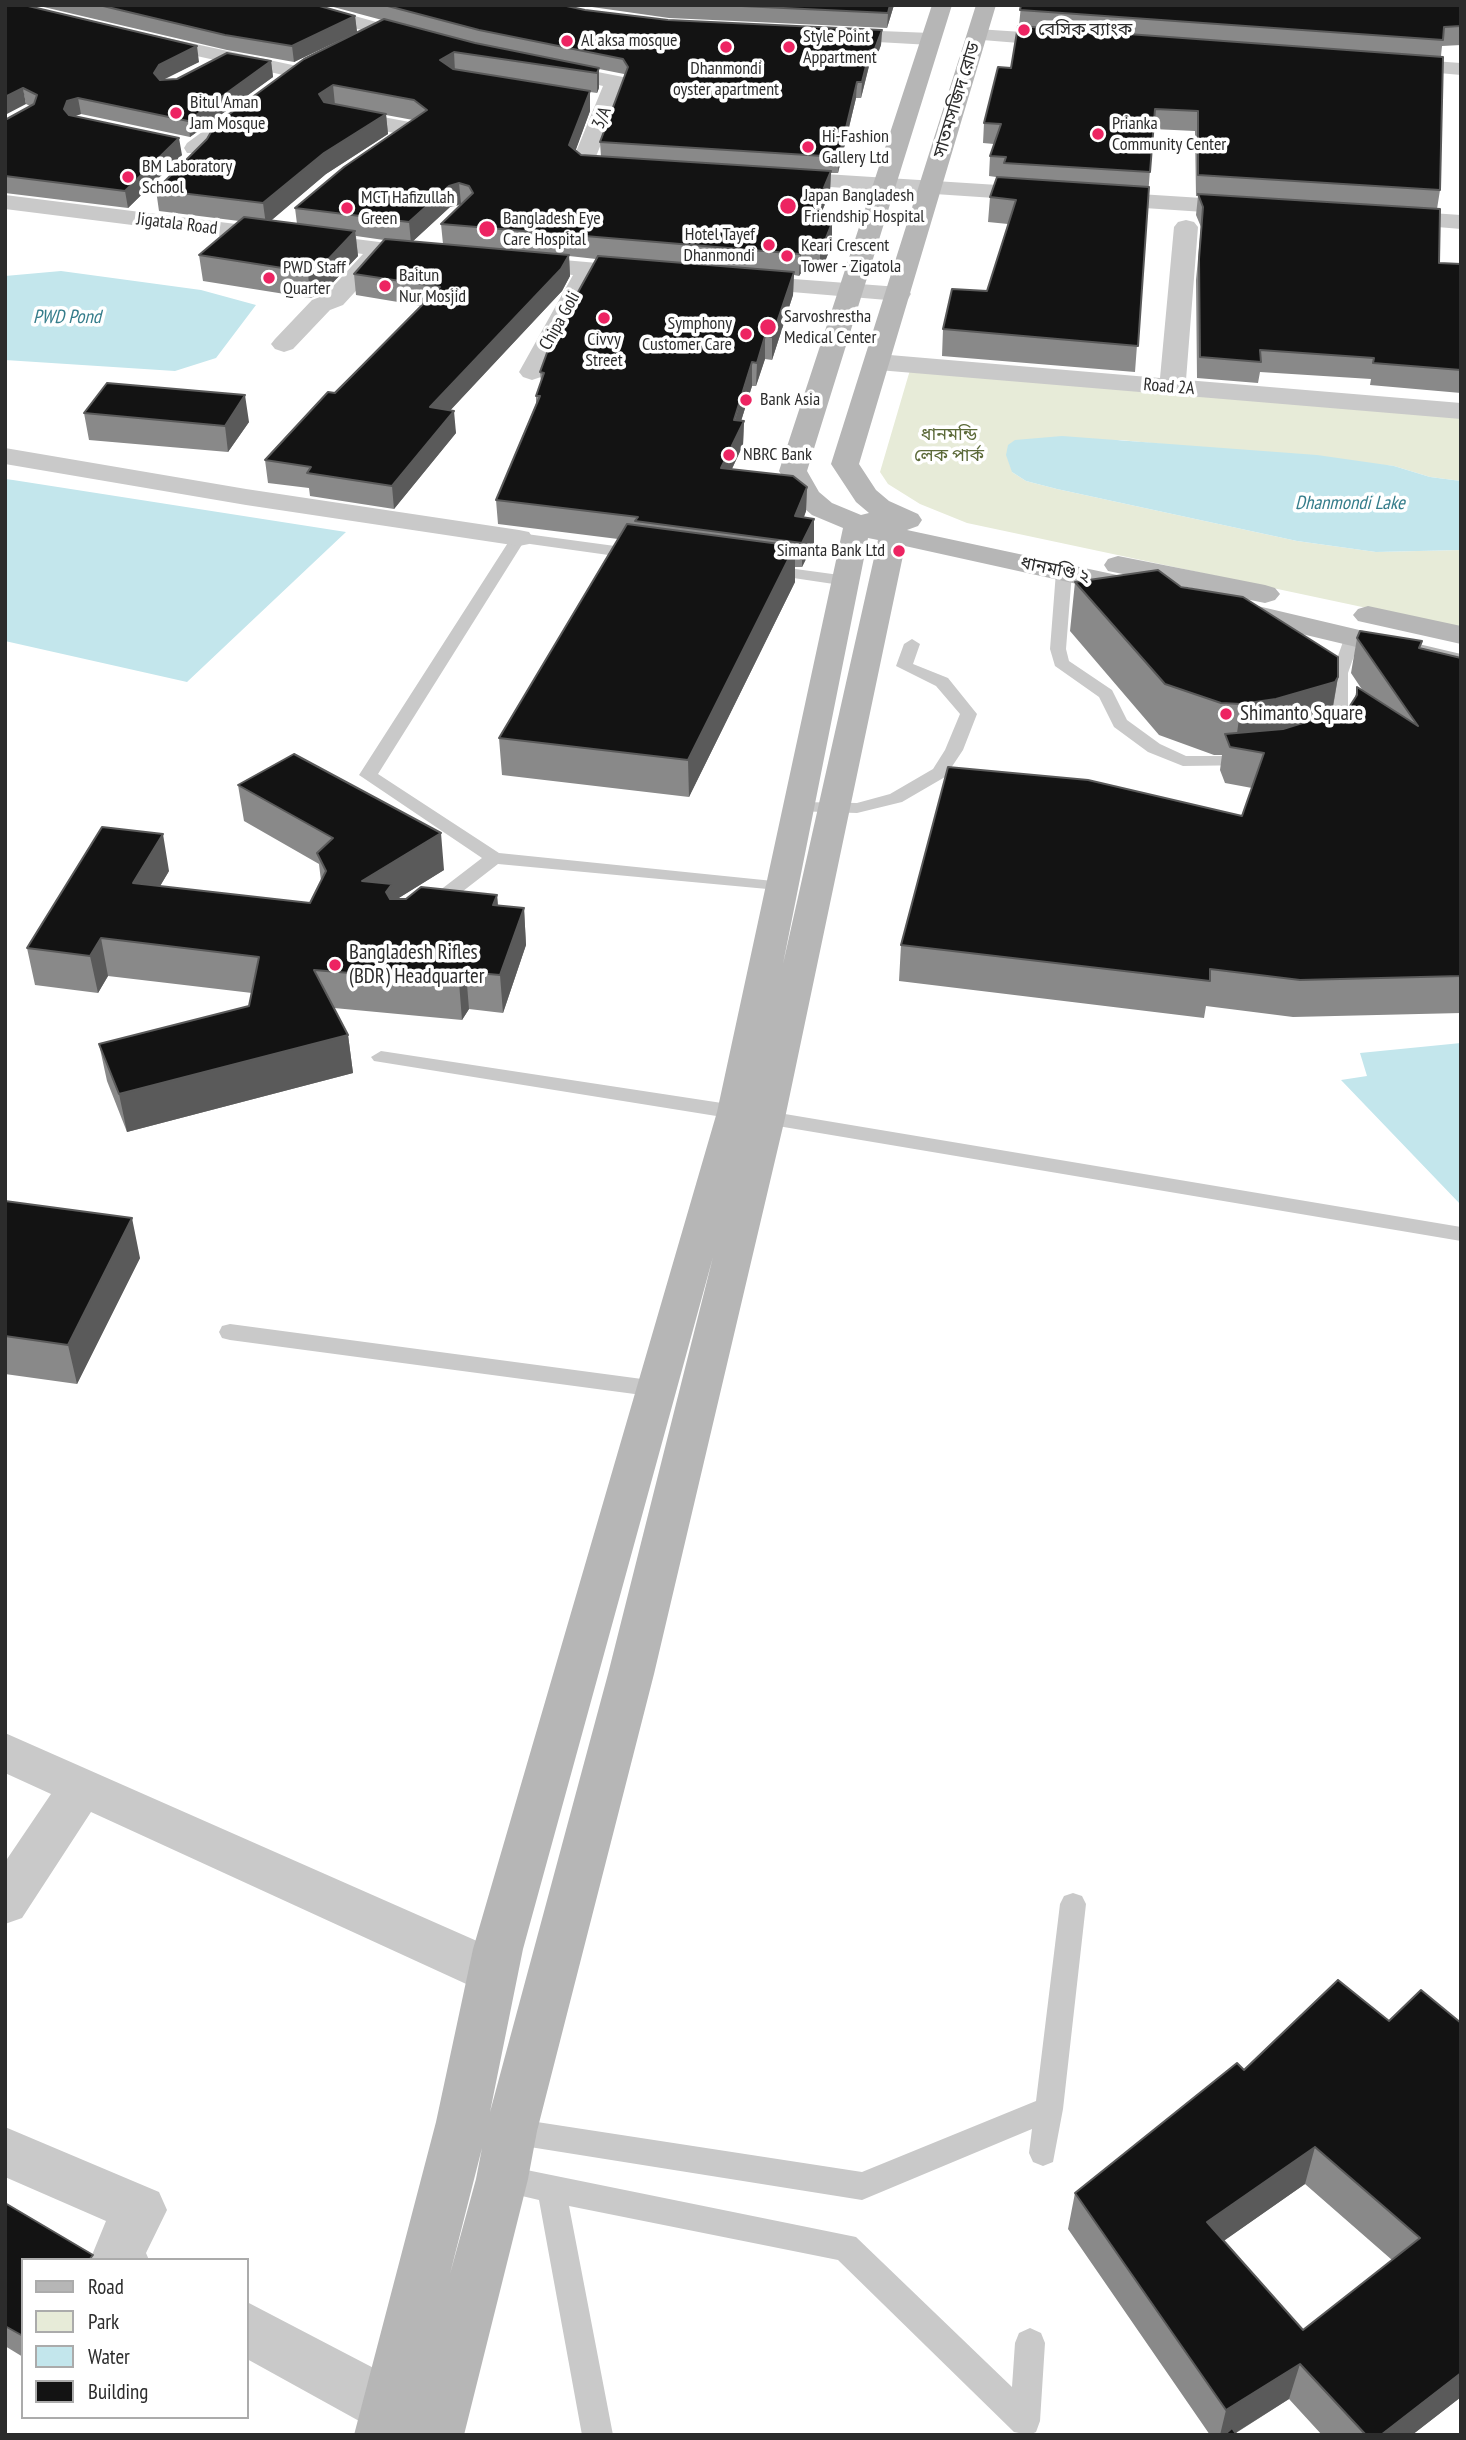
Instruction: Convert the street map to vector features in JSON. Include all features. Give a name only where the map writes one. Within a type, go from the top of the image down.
[{"type":"main road","points":[[850,290],[943,5]]},
{"type":"main road","name":"সাতমসজিদ রোড","points":[[849,474],[845,464],[847,452],[858,427],[986,5]]},
{"type":"main road","name":"ধানমণ্ডি ২","points":[[850,290],[793,471],[808,497],[822,509],[858,525],[893,525],[967,536],[1461,635]]},
{"type":"main road","name":"ধানমণ্ডি ২","points":[[849,474],[893,525],[1064,572],[1353,636],[1461,663]]},
{"type":"main road","points":[[436,2435],[495,2158],[631,1674],[751,1115],[783,887],[858,525]]},
{"type":"main road","points":[[386,2421],[495,2158],[494,1972],[657,1389],[751,1115],[817,890],[893,525]]},
{"type":"main road","points":[[783,887],[817,890]]},
{"type":"street","points":[[306,9],[439,45]]},
{"type":"street","points":[[357,42],[426,17]]},
{"type":"street","points":[[122,34],[226,59],[297,72]]},
{"type":"street","points":[[807,34],[931,39]]},
{"type":"street","points":[[977,35],[1088,43]]},
{"type":"street","points":[[198,74],[226,59]]},
{"type":"street","points":[[195,148],[297,72],[321,60]]},
{"type":"street","points":[[1364,62],[1461,69]]},
{"type":"street","name":"3/A","points":[[531,65],[611,80],[615,86],[583,167],[643,170]]},
{"type":"street","points":[[582,101],[608,104]]},
{"type":"street","points":[[335,115],[415,130],[393,146]]},
{"type":"street","points":[[169,143],[195,148],[200,153],[181,172]]},
{"type":"street","points":[[750,176],[1273,210]]},
{"type":"street","points":[[135,218],[153,200]]},
{"type":"street","name":"Jigatala Road","points":[[5,202],[381,249],[426,246],[456,257]]},
{"type":"street","points":[[272,235],[300,212]]},
{"type":"street","points":[[1370,216],[1461,222]]},
{"type":"street","points":[[1172,388],[1186,227]]},
{"type":"street","points":[[284,344],[321,305],[334,300],[381,249]]},
{"type":"street","points":[[496,261],[671,277]]},
{"type":"street","name":"Chipa Goli","points":[[532,372],[588,270]]},
{"type":"street","points":[[712,280],[899,294]]},
{"type":"street","name":"Road 2A","points":[[878,362],[1461,411]]},
{"type":"street","points":[[5,456],[246,497],[519,538]]},
{"type":"street","points":[[5,1752],[494,1972]]},
{"type":"street","points":[[5,1903],[82,1786]]},
{"type":"street","points":[[5,2151],[140,2210],[116,2257],[118,2258]]},
{"type":"street","points":[[248,2330],[386,2421]]},
{"type":"lane","points":[[656,556],[519,538],[368,775],[494,858],[783,887]]},
{"type":"lane","points":[[751,569],[847,581]]},
{"type":"lane","points":[[1064,572],[1058,649],[1061,663],[1106,694],[1120,723],[1128,731],[1183,761],[1234,763],[1271,758]]},
{"type":"lane","points":[[1316,746],[1335,738],[1340,729],[1338,688],[1353,636]]},
{"type":"lane","points":[[799,807],[857,808],[896,798],[939,773],[954,750],[969,714],[942,682],[904,666],[912,644]]},
{"type":"lane","points":[[411,922],[494,858]]},
{"type":"lane","points":[[381,1057],[751,1115],[1461,1234]]},
{"type":"lane","points":[[230,1332],[657,1389]]},
{"type":"lane","points":[[1043,2153],[1073,1904]]},
{"type":"lane","points":[[495,2158],[862,2186],[1049,2109]]},
{"type":"lane","points":[[495,2158],[846,2247],[1024,2428]]},
{"type":"lane","points":[[495,2158],[598,2435]]},
{"type":"lane","points":[[1024,2428],[1030,2343]]},
{"type":"green space","name":"ধানমন্ডি লেক পার্ক","points":[[910,370],[1461,411],[1461,481],[1430,477],[1394,466],[1120,440],[1012,472],[1026,481],[1057,489],[1297,541],[1376,552],[1461,550],[1461,628],[967,523],[920,504],[888,484],[880,472]]},
{"type":"water","name":"PWD Pond","points":[[61,271],[201,290],[256,305],[216,358],[175,371],[5,360],[5,276]]},
{"type":"water","name":"Dhanmondi Lake","points":[[1062,436],[1317,455],[1394,466],[1430,477],[1461,481],[1461,550],[1376,552],[1297,541],[1057,489],[1026,481],[1012,472],[1006,455],[1008,445],[1015,440]]},
{"type":"water","points":[[5,479],[346,532],[187,682],[5,641]]},
{"type":"water","points":[[1461,1043],[1461,1205],[1341,1080],[1367,1076],[1360,1053]]},
{"type":"building","points":[[5,5],[24,5],[197,46],[159,65],[154,73],[160,80],[177,79],[227,53],[271,61],[188,121],[78,98],[67,101],[64,109],[69,115],[179,138],[125,191],[5,176],[5,120],[34,104],[37,95],[23,88],[5,97]]},
{"type":"building","points":[[99,5],[316,5],[355,16],[292,46],[225,35]]},
{"type":"building","points":[[384,5],[562,5],[668,20],[882,30],[874,51],[870,50],[862,82],[857,82],[839,157],[600,142],[628,67],[623,59],[479,30]]},
{"type":"building","points":[[721,5],[890,5],[888,13]]},
{"type":"building","points":[[1021,5],[1461,5],[1461,26],[1444,27],[1443,40],[1020,10]]},
{"type":"building","points":[[384,19],[475,43],[599,68],[597,73],[454,52],[440,60],[453,69],[590,91],[569,145],[581,155],[831,171],[810,221],[832,223],[820,253],[801,251],[800,254],[441,224],[473,193],[469,186],[459,183],[449,186],[409,222],[295,208],[344,167],[427,110],[414,100],[333,85],[319,94],[324,102],[386,114],[324,153],[263,203],[156,190],[207,139],[211,132],[209,129],[304,59]]},
{"type":"building","points":[[1018,26],[1443,57],[1440,190],[1198,175],[1198,111],[1155,109],[1150,172],[1004,163],[1006,157],[990,156],[1001,124],[984,123],[998,67],[1011,68]]},
{"type":"building","points":[[997,177],[1149,187],[1138,346],[943,329],[952,289],[987,291],[1016,200],[990,197]]},
{"type":"building","points":[[1198,194],[1440,209],[1439,263],[1461,264],[1461,370],[1373,363],[1374,358],[1260,350],[1261,362],[1200,357],[1199,259],[1203,207]]},
{"type":"building","points":[[244,217],[355,231],[321,267],[308,272],[199,255]]},
{"type":"building","points":[[385,239],[569,255],[561,269],[430,407],[454,411],[392,486],[307,473],[311,467],[265,460],[328,392],[335,393],[440,287],[354,274]]},
{"type":"building","points":[[598,256],[794,272],[772,337],[765,336],[757,363],[752,362],[734,420],[744,421],[721,468],[793,476],[807,487],[795,516],[814,519],[802,543],[635,521],[638,517],[496,500],[540,396],[536,396],[544,373],[540,372],[552,339]]},
{"type":"building","points":[[107,383],[245,395],[225,426],[84,413]]},
{"type":"building","points":[[627,524],[795,546],[688,760],[499,738]]},
{"type":"building","points":[[1158,570],[1181,587],[1243,597],[1338,657],[1338,677],[1335,682],[1276,699],[1241,704],[1221,703],[1165,684],[1075,582]]},
{"type":"building","points":[[1360,631],[1422,641],[1419,648],[1461,658],[1461,976],[1300,980],[1210,969],[1210,981],[901,945],[948,767],[1088,780],[1242,816],[1264,753],[1230,747],[1225,734],[1283,729],[1348,709],[1357,695],[1357,687],[1418,726],[1357,638]]},
{"type":"building","points":[[294,754],[441,833],[362,881],[392,884],[386,892],[390,899],[406,899],[421,887],[497,895],[493,905],[524,908],[500,975],[466,972],[459,982],[314,970],[348,1035],[119,1094],[99,1044],[249,1006],[259,957],[101,938],[90,956],[27,948],[102,827],[163,834],[133,883],[310,903],[326,871],[317,853],[333,838],[238,785]]},
{"type":"building","points":[[5,1201],[132,1218],[68,1345],[5,1336]]},
{"type":"building","points":[[1338,1980],[1389,2021],[1421,1990],[1461,2023],[1461,2373],[1381,2435],[1366,2435],[1300,2364],[1226,2410],[1075,2193],[1237,2063],[1244,2070]],"holes":[[[1315,2147],[1420,2238],[1303,2330],[1207,2222]]]},
{"type":"building","points":[[5,2203],[93,2255],[91,2258],[21,2258],[21,2335],[5,2326]]},
{"type":"building","points":[[1232,2428],[1237,2435],[1224,2435]]},
{"type":"place","name":"বেসিক ব্যাংক","points":[[1024,30]]},
{"type":"place","name":"Al aksa mosque","points":[[567,41]]},
{"type":"place","name":"Dhanmondi oyster apartment","points":[[726,47]]},
{"type":"place","name":"Style Point Appartment","points":[[789,47]]},
{"type":"place","name":"Bitul Aman Jam Mosque","points":[[176,113]]},
{"type":"place","name":"Prianka Community Center","points":[[1098,134]]},
{"type":"place","name":"Hi-Fashion Gallery Ltd","points":[[808,147]]},
{"type":"place","name":"BM Laboratory School","points":[[128,177]]},
{"type":"place","name":"Japan Bangladesh Friendship Hospital","points":[[788,206]]},
{"type":"place","name":"MCT Hafizullah Green","points":[[347,208]]},
{"type":"place","name":"Bangladesh Eye Care Hospital","points":[[487,229]]},
{"type":"place","name":"Hotel Tayef Dhanmondi","points":[[769,245]]},
{"type":"place","name":"Keari Crescent Tower - Zigatola","points":[[787,256]]},
{"type":"place","name":"PWD Staff Quarter","points":[[269,278]]},
{"type":"place","name":"Baitun Nur Mosjid","points":[[385,286]]},
{"type":"place","name":"Civvy Street","points":[[604,318]]},
{"type":"place","name":"Sarvoshrestha Medical Center","points":[[768,327]]},
{"type":"place","name":"Symphony Customer Care","points":[[746,334]]},
{"type":"place","name":"Bank Asia","points":[[746,400]]},
{"type":"place","name":"NBRC Bank","points":[[729,455]]},
{"type":"place","name":"Simanta Bank Ltd","points":[[899,551]]},
{"type":"place","name":"Shimanto Square","points":[[1226,714]]},
{"type":"place","name":"Bangladesh Rifles (BDR) Headquarter","points":[[335,965]]}]
